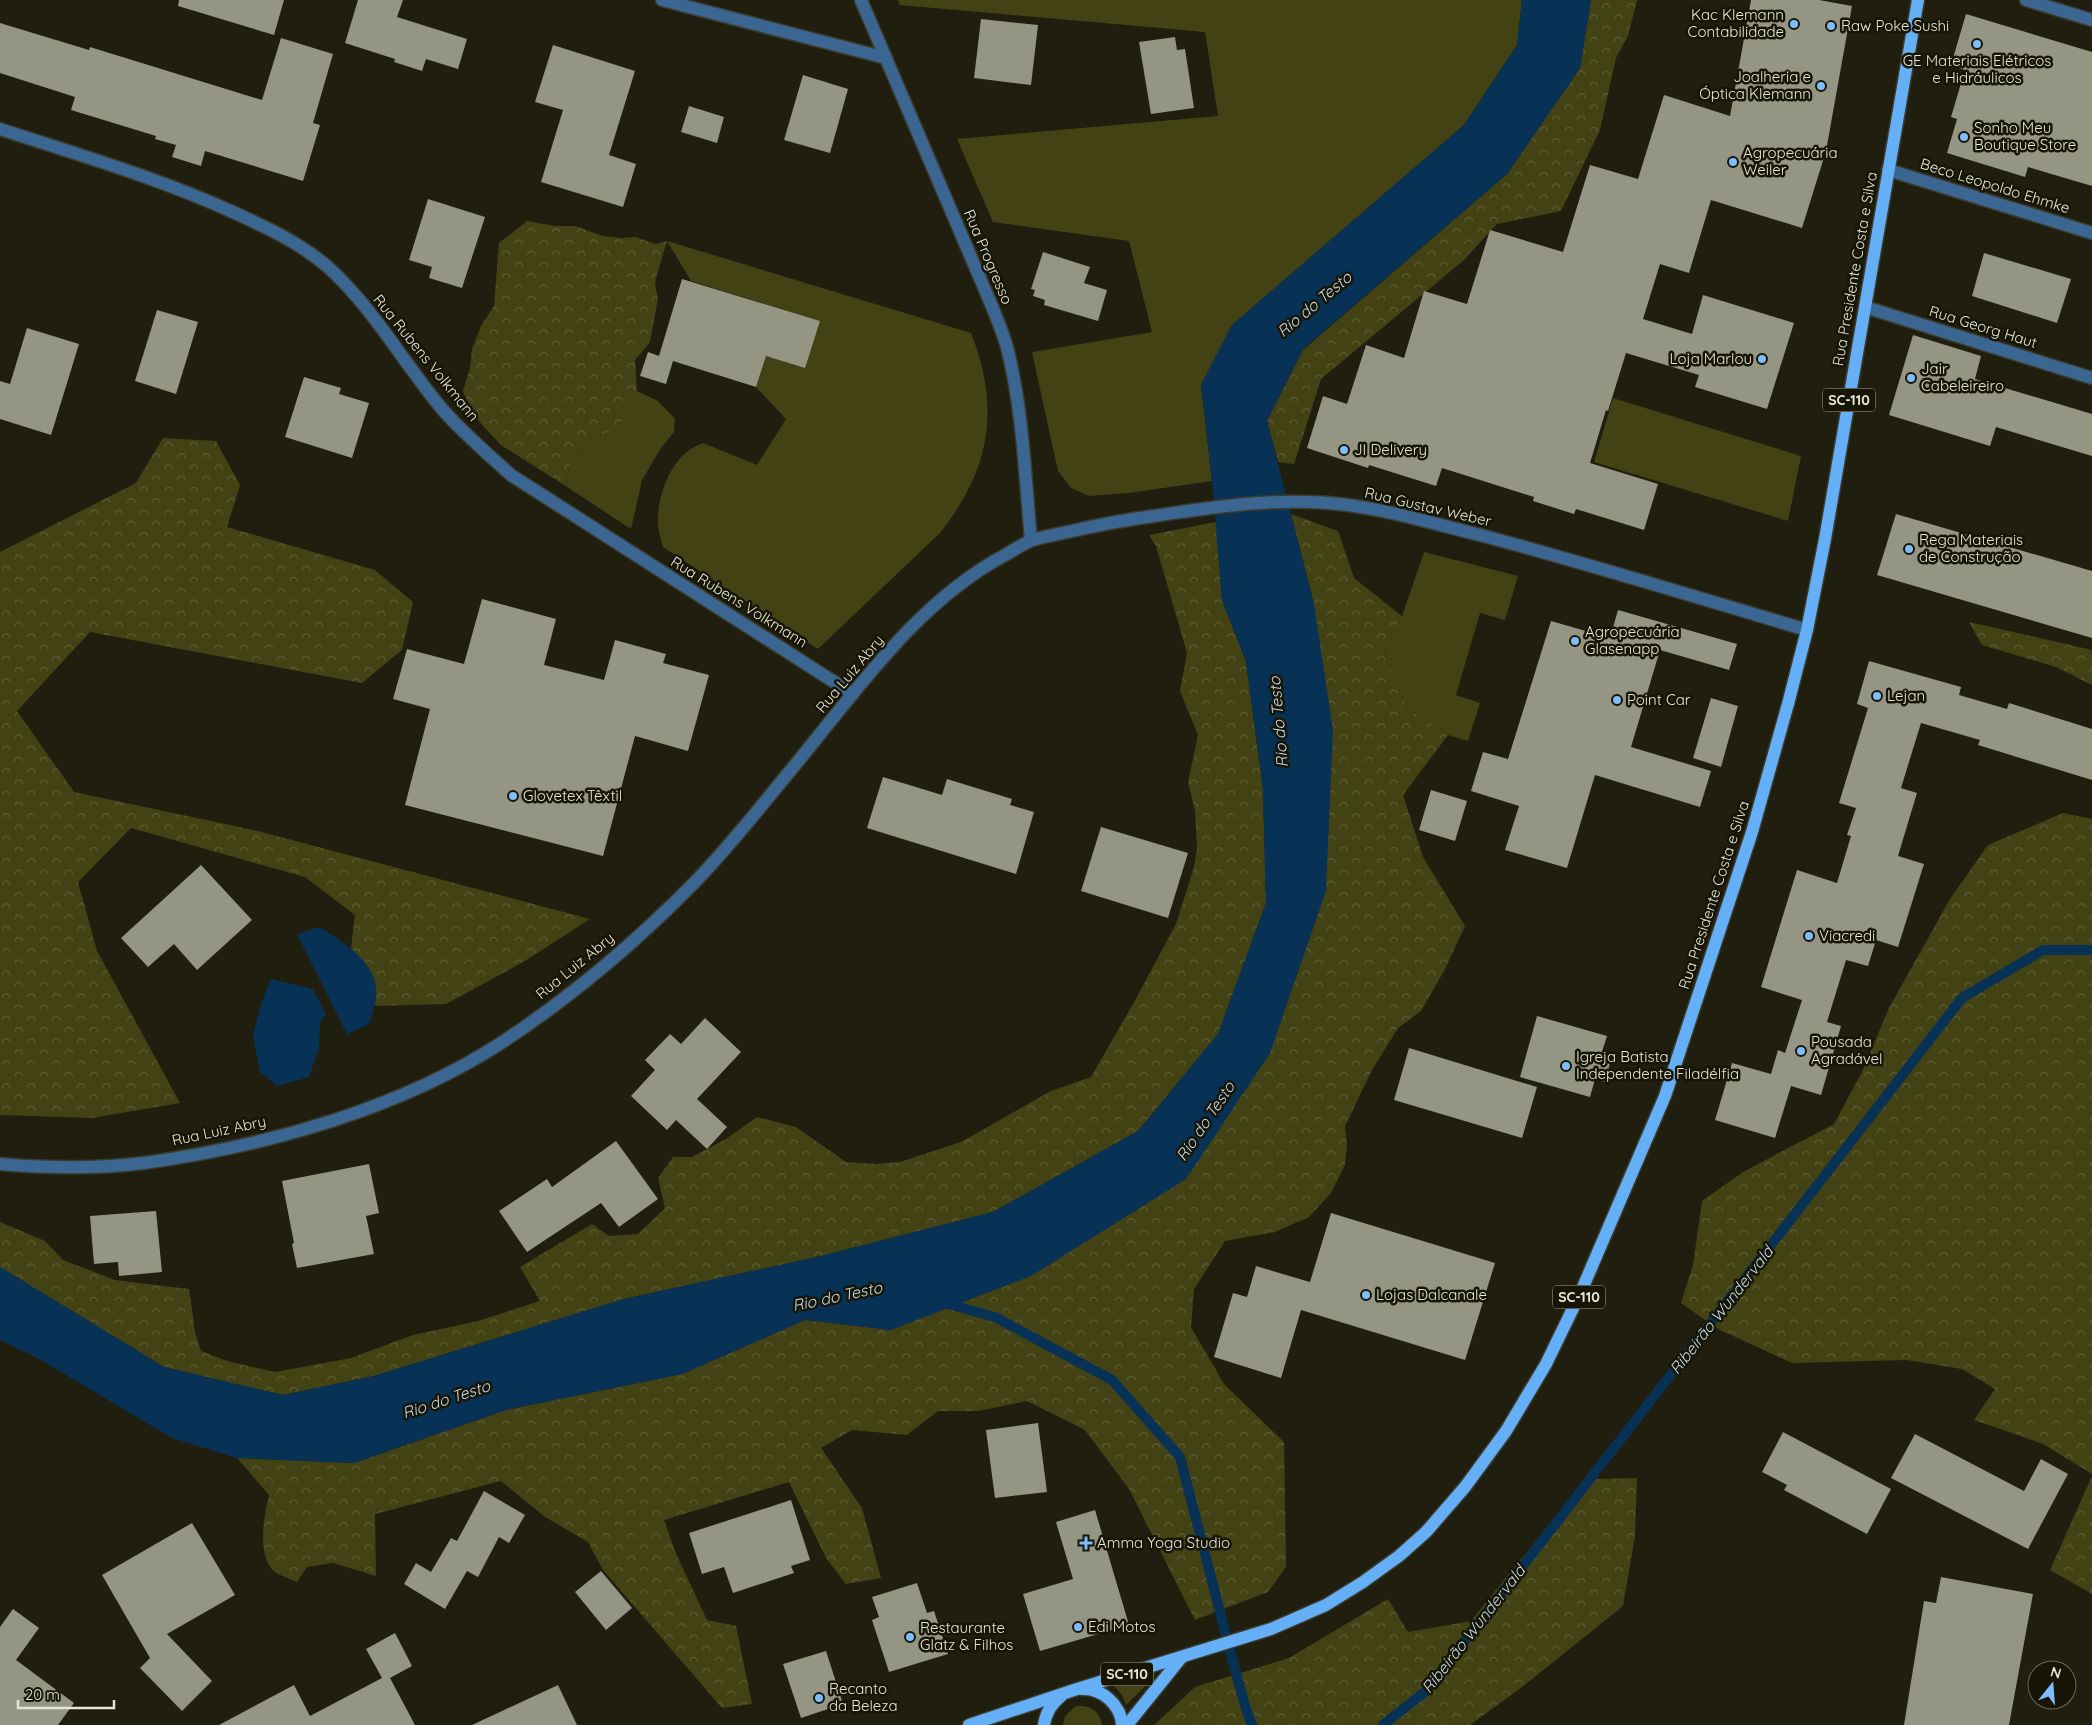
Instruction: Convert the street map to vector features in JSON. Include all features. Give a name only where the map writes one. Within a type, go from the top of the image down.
[{"type":"main road","name":"Rua Presidente Costa e Silva","points":[[1181,1658],[1295,1620],[1326,1605],[1385,1566],[1419,1538],[1465,1487],[1500,1439],[1546,1364],[1580,1294],[1665,1096],[1752,832],[1808,630],[1918,0]]},
{"type":"main road","name":"SC-110","points":[[969,1725],[1074,1690],[1181,1658]]},
{"type":"main road","name":"SC-110","points":[[1127,1725],[1181,1658]]},
{"type":"main road","points":[[1044,1725],[1045,1716],[1052,1704],[1062,1695],[1074,1690],[1086,1689],[1098,1692],[1109,1699],[1117,1708],[1122,1725]]},
{"type":"street","points":[[662,0],[886,58]]},
{"type":"street","name":"Rua Progresso","points":[[861,0],[991,304],[1007,348],[1018,398],[1031,540]]},
{"type":"street","points":[[2026,0],[2092,20]]},
{"type":"street","name":"Rua Rubens Volkmann","points":[[0,129],[156,180],[266,227],[300,246],[329,268],[358,299],[443,410],[479,447],[511,475],[853,694]]},
{"type":"street","name":"Beco Leopoldo Ehmke","points":[[1888,170],[2092,233]]},
{"type":"street","name":"Rua Georg Haut","points":[[1865,307],[2092,378]]},
{"type":"street","name":"Rua Gustav Weber","points":[[1031,540],[1099,524],[1204,509],[1292,502],[1339,504],[1392,513],[1548,553],[1808,630]]},
{"type":"street","name":"Rua Luiz Abry","points":[[0,1164],[56,1168],[141,1164],[271,1138],[388,1100],[446,1075],[511,1036],[573,991],[633,941],[694,883],[899,641],[942,600],[983,566],[1031,540]]},
{"type":"green space","points":[[898,0],[1522,0],[1517,45],[1464,125],[1232,325],[1201,385],[1212,481],[1129,493],[1089,496],[1071,488],[1058,471],[1032,352],[1152,332],[1129,241],[993,222],[957,139],[1218,116],[1205,32],[900,5]]},
{"type":"green space","points":[[1591,0],[1637,0],[1628,36],[1616,58],[1600,130],[1561,211],[1497,224],[1464,260],[1321,379],[1294,464],[1278,462],[1267,421],[1303,350],[1507,174],[1580,68]]},
{"type":"green space","points":[[527,221],[555,226],[575,226],[603,236],[636,237],[655,244],[667,241],[656,278],[655,285],[658,298],[650,342],[635,360],[637,391],[619,408],[622,419],[619,429],[584,441],[571,461],[564,485],[501,445],[472,413],[463,391],[470,368],[472,349],[481,326],[494,306],[499,243]]},
{"type":"green space","points":[[667,241],[971,333],[986,387],[988,413],[986,438],[980,462],[970,486],[940,533],[818,649],[663,547],[658,520],[659,505],[670,472],[684,455],[693,448],[703,443],[757,465],[786,419],[756,387],[766,356],[819,321],[691,281]]},
{"type":"green space","points":[[637,391],[658,401],[675,419],[674,432],[661,448],[642,480],[631,529],[564,485],[571,461],[584,441],[619,429],[622,419],[618,408]]},
{"type":"green space","points":[[1613,398],[1801,456],[1788,521],[1594,462]]},
{"type":"green space","points":[[163,438],[216,441],[240,485],[227,527],[375,570],[413,602],[402,650],[362,683],[90,632],[17,711],[74,792],[258,831],[590,919],[525,961],[446,1004],[375,1006],[375,987],[371,974],[351,948],[355,915],[305,877],[131,828],[78,882],[97,951],[180,1103],[92,1118],[0,1115],[0,552],[136,483]]},
{"type":"green space","points":[[1291,514],[1338,531],[1354,578],[1402,616],[1384,653],[1407,708],[1448,735],[1403,795],[1423,857],[1465,926],[1444,971],[1421,1011],[1398,1028],[1372,1070],[1345,1126],[1347,1145],[1345,1165],[1331,1193],[1309,1217],[1275,1232],[1225,1241],[1194,1289],[1191,1327],[1224,1384],[1284,1442],[1286,1567],[1268,1592],[1195,1620],[1129,1489],[1085,1430],[1027,1401],[978,1411],[938,1411],[907,1435],[852,1430],[821,1448],[862,1508],[881,1578],[846,1584],[826,1558],[789,1482],[664,1520],[677,1556],[707,1620],[736,1626],[752,1704],[722,1708],[603,1570],[588,1542],[545,1517],[501,1481],[375,1514],[376,1576],[333,1563],[307,1567],[297,1582],[275,1572],[269,1565],[263,1546],[265,1514],[269,1495],[237,1458],[354,1463],[506,1410],[682,1374],[805,1320],[891,1330],[1270,1053],[1314,604]]},
{"type":"green space","points":[[1216,522],[1222,600],[1246,662],[1263,789],[1266,903],[1218,1034],[1138,1131],[993,1212],[821,1256],[624,1299],[374,1376],[283,1395],[164,1367],[0,1267],[0,1222],[45,1241],[63,1260],[115,1280],[189,1289],[195,1332],[201,1351],[227,1361],[275,1372],[351,1358],[413,1335],[478,1321],[540,1301],[520,1267],[592,1224],[609,1236],[638,1234],[665,1208],[658,1178],[673,1157],[692,1157],[726,1139],[757,1117],[796,1127],[846,1162],[876,1164],[900,1162],[961,1142],[1051,1091],[1091,1077],[1176,924],[1194,867],[1197,848],[1195,811],[1188,782],[1198,735],[1180,691],[1187,653],[1156,546],[1149,535]]},
{"type":"green space","points":[[1424,552],[1518,576],[1505,620],[1480,613],[1456,695],[1480,703],[1468,741],[1448,735],[1407,708],[1384,653],[1402,616]]},
{"type":"green space","points":[[1969,622],[2092,650],[2092,685],[2056,667],[1982,645]]},
{"type":"green space","points":[[2063,813],[2092,819],[2092,1474],[2043,1444],[1974,1420],[1995,1389],[1962,1369],[1907,1360],[1792,1363],[1718,1329],[1681,1303],[1693,1265],[1702,1201],[1743,1172],[1834,1124],[1863,1070],[1889,1008],[1950,899],[1988,845]]},
{"type":"green space","points":[[2092,1476],[2092,1594],[2050,1570]]},
{"type":"green space","points":[[1637,1478],[1635,1536],[1623,1606],[1522,1687],[1470,1725],[1154,1725],[1195,1687],[1289,1658],[1388,1599],[1408,1632],[1471,1621],[1530,1548],[1594,1479]]},
{"type":"green space","points":[[1153,1679],[1126,1705],[1122,1695],[1114,1686]]},
{"type":"green space","points":[[1076,1706],[1086,1706],[1097,1712],[1102,1725],[1063,1725],[1065,1716]]},
{"type":"water","name":"Rio do Testo","points":[[1522,0],[1591,0],[1580,68],[1507,174],[1303,349],[1267,421],[1314,604],[1333,730],[1326,891],[1270,1053],[1186,1179],[1031,1276],[891,1330],[805,1320],[682,1374],[506,1410],[354,1463],[237,1458],[172,1438],[41,1360],[0,1340],[0,1267],[164,1367],[283,1395],[374,1376],[624,1299],[821,1256],[993,1212],[1138,1131],[1218,1034],[1266,903],[1263,789],[1246,662],[1222,600],[1212,481],[1201,385],[1232,325],[1464,125],[1517,45]]},
{"type":"water","points":[[319,927],[355,952],[370,969],[374,979],[376,998],[369,1024],[347,1034],[297,934]]},
{"type":"water","points":[[271,979],[313,989],[326,1014],[320,1022],[319,1048],[309,1077],[277,1086],[260,1072],[253,1035],[261,1004]]},
{"type":"building","points":[[179,0],[284,0],[274,35],[178,6]]},
{"type":"building","points":[[358,0],[403,0],[397,17],[467,39],[458,69],[426,59],[422,71],[394,62],[395,59],[345,43]]},
{"type":"building","points":[[1751,0],[1819,0],[1852,6],[1826,151],[1802,228],[1711,200],[1689,273],[1660,264],[1643,319],[1692,334],[1703,295],[1794,323],[1767,409],[1695,387],[1699,375],[1626,353],[1590,463],[1658,484],[1644,530],[1576,509],[1574,514],[1533,501],[1534,497],[1442,468],[1436,486],[1369,465],[1368,468],[1307,448],[1323,396],[1347,404],[1366,345],[1404,358],[1424,291],[1467,304],[1490,230],[1563,252],[1590,165],[1638,179],[1664,95],[1730,116]]},
{"type":"building","points":[[1966,14],[2092,52],[2092,186],[2028,167],[2025,177],[1947,153],[1957,119],[1951,117],[1965,70],[1951,65]]},
{"type":"building","points":[[981,19],[1038,25],[1031,85],[974,78]]},
{"type":"building","points":[[0,23],[89,50],[90,47],[262,100],[281,38],[333,54],[313,123],[320,125],[303,181],[205,151],[201,166],[172,157],[176,145],[155,139],[156,136],[71,110],[75,97],[0,73]]},
{"type":"building","points":[[1175,37],[1177,50],[1185,49],[1194,108],[1151,114],[1139,42]]},
{"type":"building","points":[[553,45],[635,71],[609,155],[636,164],[623,207],[541,182],[563,110],[535,102]]},
{"type":"building","points":[[803,75],[848,89],[830,153],[784,140]]},
{"type":"building","points":[[689,106],[724,117],[717,143],[681,132]]},
{"type":"building","points":[[428,199],[485,217],[462,288],[429,278],[432,267],[409,260]]},
{"type":"building","points":[[1043,252],[1090,267],[1084,283],[1107,290],[1098,321],[1044,305],[1045,300],[1033,296],[1035,290],[1031,289]]},
{"type":"building","points":[[1984,253],[2071,279],[2057,323],[1972,296]]},
{"type":"building","points":[[682,279],[820,321],[805,368],[766,356],[756,387],[673,361],[666,384],[640,376],[648,352],[659,356]]},
{"type":"building","points":[[157,310],[198,322],[176,394],[135,381]]},
{"type":"building","points":[[27,328],[79,344],[51,435],[0,419],[0,381],[10,384]]},
{"type":"building","points":[[1913,335],[1981,356],[1975,379],[2092,414],[2092,456],[1996,427],[1990,446],[1889,415]]},
{"type":"building","points":[[304,377],[341,388],[339,394],[369,403],[352,458],[285,437]]},
{"type":"building","points":[[1896,514],[2092,571],[2092,638],[1877,575]]},
{"type":"building","points":[[482,599],[556,619],[544,665],[604,680],[615,640],[666,654],[663,663],[709,675],[688,751],[635,736],[603,856],[405,805],[430,709],[393,699],[407,649],[464,664]]},
{"type":"building","points":[[1618,610],[1737,644],[1729,670],[1660,650],[1631,747],[1711,771],[1700,807],[1595,775],[1567,868],[1505,850],[1519,806],[1471,791],[1483,752],[1508,759],[1551,621],[1610,638]]},
{"type":"building","points":[[1869,661],[1961,687],[1959,695],[2007,709],[2009,703],[2092,729],[2092,780],[1978,745],[1980,740],[1921,723],[1901,788],[1917,793],[1898,856],[1924,864],[1898,947],[1876,940],[1868,966],[1846,960],[1827,1022],[1841,1026],[1821,1095],[1791,1086],[1775,1138],[1715,1120],[1732,1063],[1771,1074],[1778,1050],[1785,1053],[1802,1000],[1761,987],[1797,870],[1837,883],[1851,836],[1847,835],[1856,808],[1839,803],[1868,708],[1857,704]]},
{"type":"building","points":[[1711,698],[1738,706],[1721,767],[1693,758]]},
{"type":"building","points":[[883,777],[942,795],[947,779],[1012,799],[1010,805],[1034,812],[1016,874],[867,828]]},
{"type":"building","points":[[1431,790],[1467,801],[1455,841],[1419,830]]},
{"type":"building","points":[[1101,827],[1188,853],[1168,918],[1081,891]]},
{"type":"building","points":[[201,865],[252,920],[197,970],[174,944],[148,967],[121,938]]},
{"type":"building","name":"Igreja Batista Independente Filadélfia","points":[[1537,1016],[1607,1036],[1602,1052],[1612,1055],[1605,1082],[1595,1079],[1590,1097],[1520,1077]]},
{"type":"building","points":[[705,1018],[741,1052],[697,1099],[727,1127],[707,1149],[676,1120],[667,1130],[631,1096],[655,1070],[645,1060],[670,1034],[681,1044]]},
{"type":"building","points":[[1409,1048],[1537,1087],[1522,1138],[1394,1100]]},
{"type":"building","points":[[616,1141],[658,1199],[619,1227],[601,1203],[527,1252],[499,1211],[547,1179],[552,1187]]},
{"type":"building","points":[[369,1164],[379,1213],[366,1216],[374,1254],[297,1268],[282,1181]]},
{"type":"building","points":[[156,1211],[162,1272],[119,1276],[118,1262],[94,1264],[90,1216]]},
{"type":"building","name":"Lojas Dalcanale","points":[[1331,1213],[1495,1263],[1465,1360],[1301,1310],[1281,1378],[1214,1357],[1233,1293],[1247,1297],[1256,1266],[1310,1282]]},
{"type":"building","points":[[1038,1423],[1047,1492],[995,1498],[986,1430]]},
{"type":"building","points":[[1783,1432],[1891,1489],[1867,1534],[1784,1490],[1787,1485],[1762,1472]]},
{"type":"building","points":[[1915,1434],[2024,1491],[2041,1459],[2068,1474],[2028,1549],[1891,1478]]},
{"type":"building","points":[[484,1491],[525,1515],[509,1543],[499,1537],[478,1577],[467,1571],[445,1609],[404,1584],[416,1563],[431,1572],[451,1538],[457,1541]]},
{"type":"building","points":[[791,1500],[810,1560],[791,1566],[794,1573],[733,1593],[724,1567],[702,1574],[689,1533]]},
{"type":"building","points":[[1095,1510],[1129,1625],[1040,1651],[1023,1594],[1073,1579],[1056,1522]]},
{"type":"building","points":[[192,1523],[235,1595],[167,1634],[212,1681],[182,1711],[140,1668],[150,1658],[102,1575]]},
{"type":"building","points":[[601,1571],[632,1608],[606,1630],[575,1592]]},
{"type":"building","points":[[1941,1577],[2033,1594],[2009,1725],[1904,1725],[1924,1601],[1936,1603]]},
{"type":"building","name":"Restaurante Glatz & Filhos","points":[[917,1583],[927,1613],[934,1611],[948,1654],[889,1672],[872,1620],[879,1617],[872,1597]]},
{"type":"building","points":[[13,1609],[39,1628],[16,1660],[74,1703],[58,1725],[0,1725],[0,1627]]},
{"type":"building","points":[[395,1633],[412,1666],[390,1678],[415,1725],[219,1725],[294,1685],[310,1716],[382,1678],[366,1649]]},
{"type":"building","points":[[826,1651],[843,1704],[801,1718],[783,1664]]},
{"type":"building","points":[[558,1685],[577,1725],[472,1725]]},
{"type":"waterway","name":"Ribeirão Wundervald","points":[[1383,1725],[1426,1691],[1962,998],[2043,950],[2092,950]]},
{"type":"waterway","name":"Ribeirão Wundervald","points":[[941,1302],[995,1317],[1112,1380],[1180,1457],[1229,1647],[1252,1725]]},
{"type":"place","name":"Kac Klemann Contabilidade","points":[[1794,24]]},
{"type":"place","name":"Raw Poke Sushi","points":[[1831,26]]},
{"type":"place","name":"GE Materiais Elétricos e Hidráulicos","points":[[1977,44]]},
{"type":"place","name":"Joalheria e Óptica Klemann","points":[[1821,86]]},
{"type":"place","name":"Sonho Meu Boutique Store","points":[[1964,137]]},
{"type":"place","name":"Agropecuária Weiler","points":[[1733,162]]},
{"type":"place","name":"Loja Marlou","points":[[1762,359]]},
{"type":"place","name":"Jair Cabeleireiro","points":[[1911,378]]},
{"type":"place","name":"JI Delivery","points":[[1344,450]]},
{"type":"place","name":"Rega Materiais de Construção","points":[[1909,549]]},
{"type":"place","name":"Agropecuária Glasenapp","points":[[1575,641]]},
{"type":"place","name":"Lejan","points":[[1877,696]]},
{"type":"place","name":"Point Car","points":[[1617,700]]},
{"type":"place","name":"Glovetex Têxtil","points":[[513,796]]},
{"type":"place","name":"Viacredi","points":[[1809,936]]},
{"type":"place","name":"Pousada Agradável","points":[[1801,1051]]},
{"type":"place","name":"Igreja Batista Independente Filadélfia","points":[[1566,1066]]},
{"type":"place","name":"Lojas Dalcanale","points":[[1366,1295]]},
{"type":"place","name":"Amma Yoga Studio","points":[[1086,1543]]},
{"type":"place","name":"Edi Motos","points":[[1078,1627]]},
{"type":"place","name":"Restaurante Glatz & Filhos","points":[[910,1637]]},
{"type":"place","name":"Recanto da Beleza","points":[[819,1698]]}]
